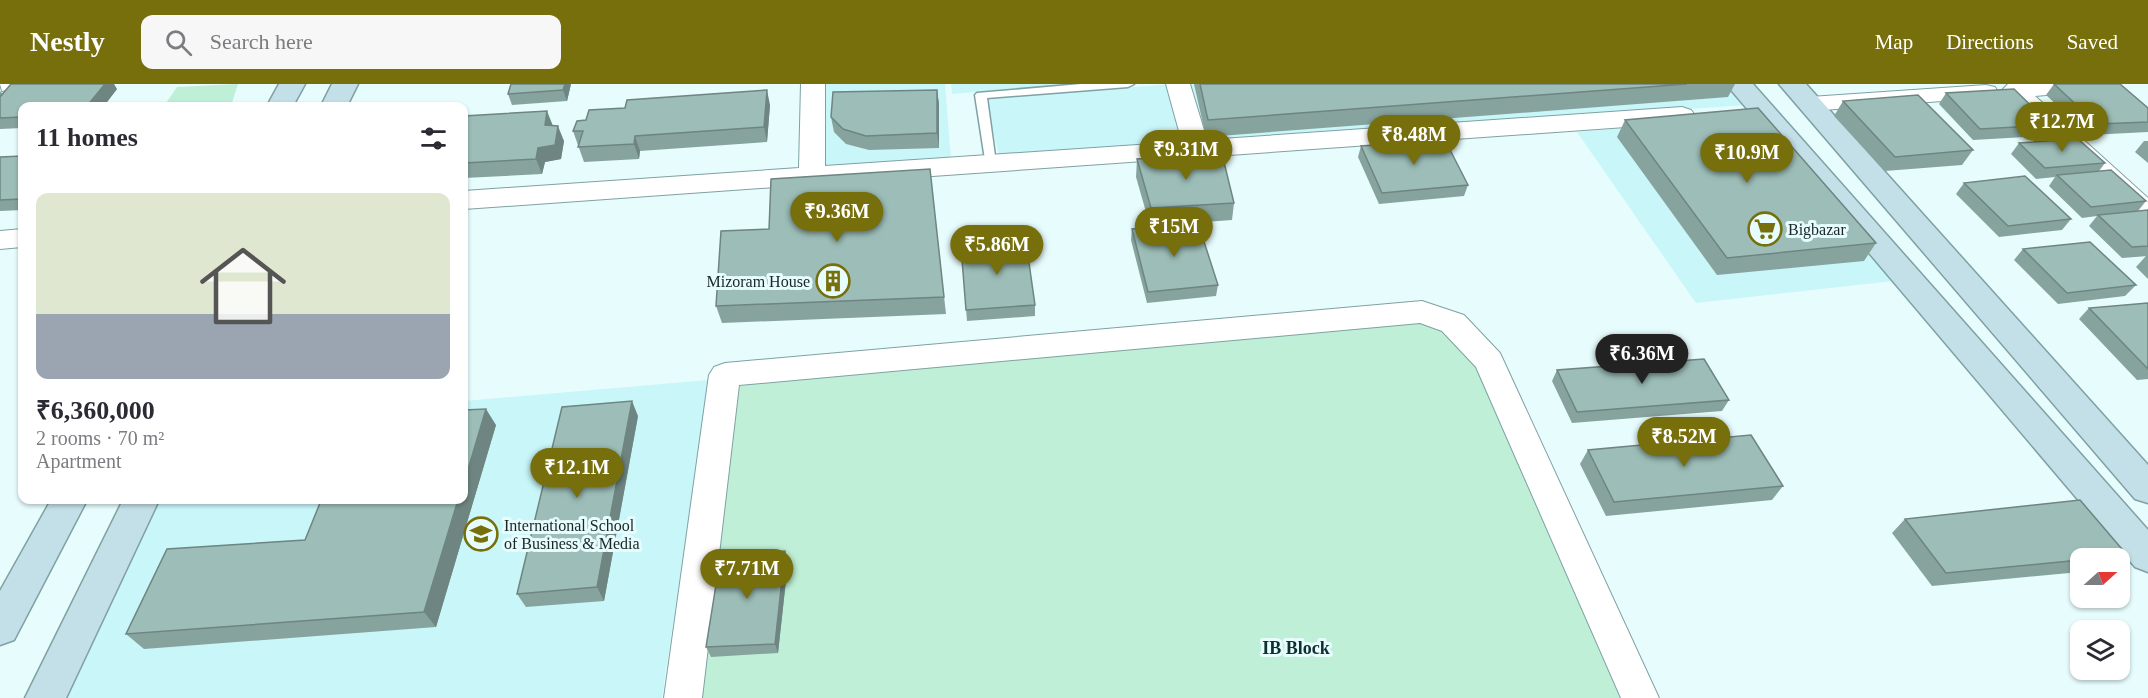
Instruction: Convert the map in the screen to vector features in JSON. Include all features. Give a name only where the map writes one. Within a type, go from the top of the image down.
[{"type":"street","points":[[282,102],[292,84]]},
{"type":"street","points":[[336,102],[345,84]]},
{"type":"street","points":[[812,176],[813,84]]},
{"type":"street","points":[[1178,84],[1197,149]]},
{"type":"street","points":[[1739,84],[2148,556]]},
{"type":"street","points":[[1801,94],[2014,90],[2092,84]]},
{"type":"street","points":[[2014,90],[2148,213]]},
{"type":"street","points":[[1801,94],[2148,489]]},
{"type":"street","points":[[468,200],[1761,110]]},
{"type":"street","points":[[0,240],[18,238]]},
{"type":"street","points":[[683,698],[725,375],[1422,312],[1453,323],[1489,361],[1640,698]]},
{"type":"street","points":[[2105,506],[2148,503]]},
{"type":"street","points":[[0,628],[67,504]]},
{"type":"street","points":[[45,698],[139,504]]},
{"type":"lane","points":[[990,163],[981,95],[1128,84]]},
{"type":"shaded area","points":[[824,84],[945,84],[951,160],[824,167]]},
{"type":"shaded area","points":[[951,84],[1076,84],[952,94]]},
{"type":"shaded area","points":[[1172,84],[1730,84],[1747,105],[999,156],[985,99]]},
{"type":"shaded area","points":[[1754,117],[1893,281],[1696,303],[1577,132]]},
{"type":"shaded area","points":[[709,380],[662,698],[60,698],[150,504],[468,504],[468,401]]},
{"type":"green space","points":[[238,84],[232,102],[167,102],[177,87]]},
{"type":"green space","points":[[1417,322],[1447,332],[1478,364],[1633,698],[702,698],[736,384]]},
{"type":"building","points":[[11,84],[105,84],[90,102],[18,102],[18,117],[0,118],[0,97]]},
{"type":"building","points":[[511,84],[565,84],[563,90],[508,94]]},
{"type":"building","points":[[1200,84],[1687,84],[1208,120]]},
{"type":"building","points":[[2054,84],[2120,84],[2148,108],[2148,122],[2097,124]]},
{"type":"building","points":[[2014,89],[2051,125],[1980,129],[1946,93]]},
{"type":"building","points":[[767,90],[764,127],[635,136],[634,144],[578,147],[583,131],[573,131],[577,121],[586,120],[589,110],[625,108],[627,100]]},
{"type":"building","points":[[937,90],[937,133],[866,136],[843,129],[831,117],[833,92]]},
{"type":"building","points":[[1918,95],[1973,150],[1895,157],[1843,101]]},
{"type":"building","points":[[1758,108],[1876,243],[1727,258],[1625,120]]},
{"type":"building","points":[[547,111],[545,125],[558,126],[555,145],[538,148],[536,159],[468,163],[468,116]]},
{"type":"building","points":[[2078,139],[2105,163],[2045,168],[2019,143]]},
{"type":"building","points":[[1445,140],[1468,185],[1382,193],[1361,146]]},
{"type":"building","points":[[1222,154],[1234,203],[1151,208],[1137,159]]},
{"type":"building","points":[[18,156],[18,199],[0,200],[0,157]]},
{"type":"building","name":"Mizoram House","points":[[930,169],[944,297],[716,306],[721,231],[769,229],[771,179]]},
{"type":"building","points":[[2111,170],[2146,201],[2091,207],[2057,175]]},
{"type":"building","points":[[2025,176],[2071,219],[2008,226],[1964,183]]},
{"type":"building","points":[[2148,210],[2148,246],[2132,247],[2098,215]]},
{"type":"building","points":[[1198,223],[1218,285],[1148,292],[1132,229]]},
{"type":"building","points":[[1026,242],[1035,305],[966,310],[961,247]]},
{"type":"building","points":[[2090,242],[2136,285],[2067,293],[2023,249]]},
{"type":"building","points":[[2148,303],[2148,369],[2089,308]]},
{"type":"building","points":[[1704,359],[1729,400],[1577,412],[1557,370]]},
{"type":"building","points":[[632,401],[597,587],[517,594],[562,407]]},
{"type":"building","points":[[486,409],[468,470],[468,410]]},
{"type":"building","points":[[1751,435],[1783,486],[1614,502],[1588,450]]},
{"type":"building","points":[[2080,500],[2121,548],[2070,548],[2070,561],[1946,573],[1905,519]]},
{"type":"building","points":[[320,504],[457,504],[424,612],[126,634],[167,549],[305,540]]},
{"type":"building","points":[[785,551],[775,644],[706,647],[721,554]]},
{"type":"place","name":"Bigbazar","points":[[1765,229]]},
{"type":"place","name":"Mizoram House","points":[[833,281]]},
{"type":"place","name":"International School of Business & Media","points":[[481,534]]},
{"type":"district","name":"IB Block","points":[[1296,648]]}]
